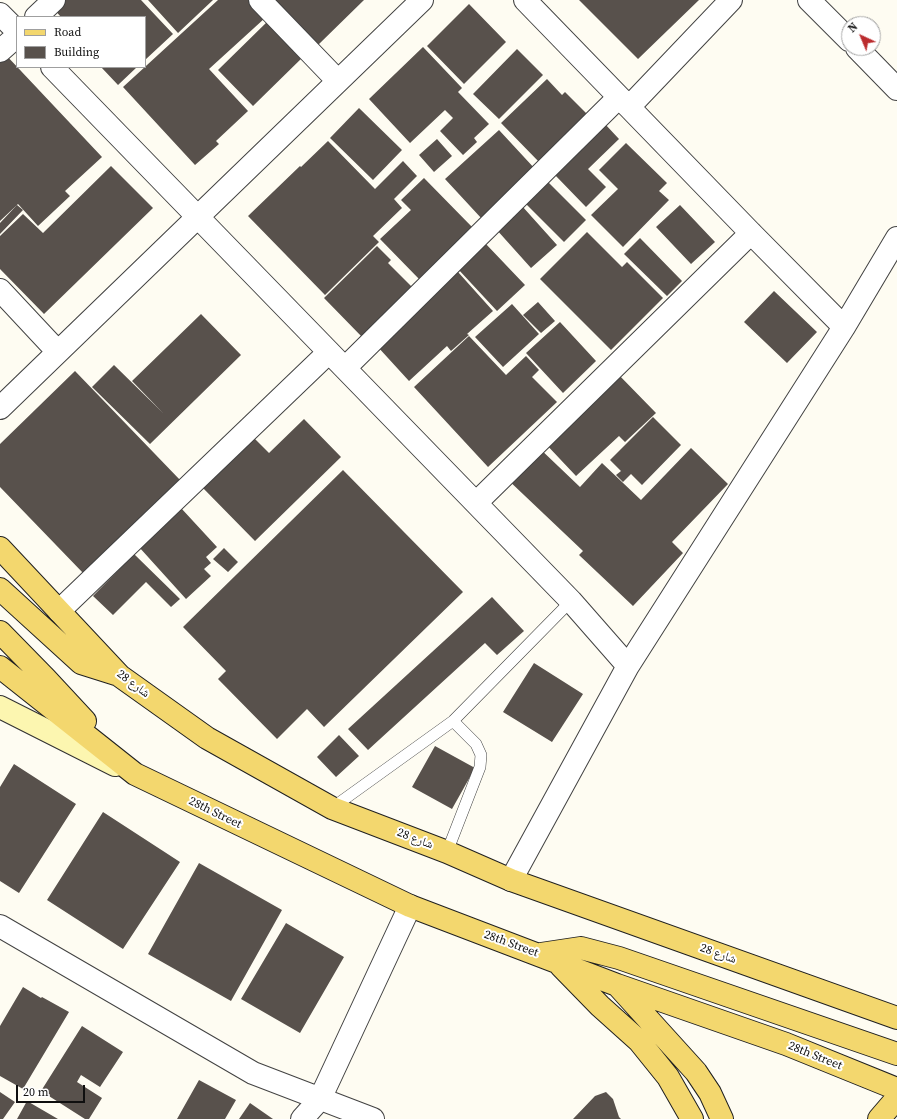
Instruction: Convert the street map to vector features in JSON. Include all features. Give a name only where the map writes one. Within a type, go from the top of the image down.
[{"type":"main road","name":"شارع 28","points":[[0,548],[120,676],[207,738],[332,808],[447,852],[511,880],[897,1018]]},
{"type":"main road","points":[[0,588],[81,663],[120,676]]},
{"type":"main road","name":"28th Street","points":[[0,632],[135,774]]},
{"type":"main road","name":"28th Street","points":[[0,667],[135,774],[410,906],[548,957],[616,985],[786,1044],[897,1089]]},
{"type":"main road","points":[[548,957],[581,948],[619,958],[897,1054]]},
{"type":"main road","points":[[548,957],[639,1041],[668,1077],[692,1119]]},
{"type":"main road","points":[[616,985],[696,1072],[710,1093],[722,1119]]},
{"type":"main road","points":[[879,1119],[897,1098]]},
{"type":"street","points":[[37,16],[54,0]]},
{"type":"street","points":[[260,0],[338,81]]},
{"type":"street","points":[[0,408],[422,0]]},
{"type":"street","points":[[525,0],[750,233],[844,327]]},
{"type":"street","points":[[345,368],[731,0]]},
{"type":"street","points":[[809,0],[841,32]]},
{"type":"street","points":[[0,14],[16,30]]},
{"type":"street","points":[[0,51],[16,37]]},
{"type":"street","points":[[865,56],[897,88]]},
{"type":"street","points":[[53,68],[571,601],[628,666]]},
{"type":"street","points":[[476,503],[750,233]]},
{"type":"street","points":[[511,880],[628,666],[844,327],[897,238]]},
{"type":"street","points":[[0,290],[58,352]]},
{"type":"street","points":[[59,612],[329,352]]},
{"type":"street","points":[[0,707],[135,774]]},
{"type":"street","points":[[302,1119],[320,1099],[410,906]]},
{"type":"street","points":[[0,926],[253,1073],[372,1119]]},
{"type":"lane","points":[[332,808],[453,721],[571,601]]},
{"type":"lane","points":[[447,852],[480,767],[482,755],[476,744],[453,721]]},
{"type":"building","points":[[57,0],[141,0],[173,34],[146,59],[146,16],[60,16],[51,6]]},
{"type":"building","points":[[148,0],[213,0],[178,33]]},
{"type":"building","points":[[218,0],[249,0],[265,18],[209,69],[248,111],[216,141],[219,144],[195,165],[123,87],[144,68],[146,68],[146,66]]},
{"type":"building","points":[[274,0],[364,0],[318,45]]},
{"type":"building","points":[[579,0],[699,0],[638,59]]},
{"type":"building","points":[[469,4],[506,42],[464,84],[427,46]]},
{"type":"building","points":[[269,20],[304,56],[253,106],[218,70]]},
{"type":"building","points":[[423,47],[462,88],[458,92],[489,124],[474,138],[477,142],[463,155],[440,131],[453,118],[445,110],[410,143],[369,99]]},
{"type":"building","points":[[517,49],[543,75],[499,119],[473,94]]},
{"type":"building","points":[[5,54],[16,66],[16,68],[18,68],[102,157],[65,191],[70,196],[38,226],[18,204],[0,221],[0,58]]},
{"type":"building","points":[[102,68],[136,68],[118,85]]},
{"type":"building","points":[[547,79],[562,95],[565,92],[589,116],[540,163],[501,123]]},
{"type":"building","points":[[359,108],[402,150],[373,180],[330,138]]},
{"type":"building","points":[[605,124],[619,139],[588,169],[606,187],[586,207],[554,174]]},
{"type":"building","points":[[499,130],[536,170],[482,219],[445,179]]},
{"type":"building","points":[[437,139],[452,156],[434,172],[419,155]]},
{"type":"building","points":[[328,141],[375,189],[403,161],[417,176],[394,199],[402,208],[373,236],[379,242],[325,295],[248,216]]},
{"type":"building","points":[[626,143],[667,183],[659,191],[669,200],[623,247],[591,215],[618,189],[599,170]]},
{"type":"building","points":[[111,166],[153,208],[44,314],[0,269],[0,236],[23,214],[43,233]]},
{"type":"building","points":[[424,178],[473,228],[419,279],[380,239],[411,210],[401,200]]},
{"type":"building","points":[[547,181],[586,220],[564,242],[525,203]]},
{"type":"building","points":[[17,205],[23,210],[0,234],[0,223]]},
{"type":"building","points":[[680,205],[715,242],[691,264],[656,227]]},
{"type":"building","points":[[522,206],[557,245],[531,268],[496,229]]},
{"type":"building","points":[[587,232],[622,267],[627,262],[663,298],[611,350],[540,279]]},
{"type":"building","points":[[640,238],[682,281],[667,296],[624,254]]},
{"type":"building","points":[[485,243],[525,285],[497,311],[458,269]]},
{"type":"building","points":[[377,246],[391,260],[388,263],[413,288],[363,338],[324,298]]},
{"type":"building","points":[[458,272],[493,311],[467,334],[469,335],[451,351],[447,346],[409,381],[377,346]]},
{"type":"building","points":[[774,291],[817,332],[787,363],[744,322]]},
{"type":"building","points":[[538,302],[555,321],[541,333],[523,315]]},
{"type":"building","points":[[512,304],[539,334],[503,367],[475,337]]},
{"type":"building","points":[[201,314],[241,355],[150,444],[92,387],[114,365],[163,413],[132,381]]},
{"type":"building","points":[[560,322],[596,361],[563,393],[526,353]]},
{"type":"building","points":[[469,336],[506,375],[526,356],[539,370],[532,377],[557,402],[488,467],[414,387]]},
{"type":"building","points":[[75,371],[181,481],[84,574],[0,487],[0,444]]},
{"type":"building","points":[[616,372],[656,413],[625,442],[619,436],[576,476],[543,441]]},
{"type":"building","points":[[653,417],[681,445],[642,485],[631,474],[623,482],[616,475],[621,471],[610,460]]},
{"type":"building","points":[[304,419],[341,457],[255,541],[202,487],[253,437],[269,453]]},
{"type":"building","points":[[536,445],[580,487],[602,463],[641,500],[691,448],[728,484],[672,542],[683,553],[633,606],[579,555],[583,551],[505,477]]},
{"type":"building","points":[[343,470],[463,592],[324,727],[307,709],[277,739],[218,679],[226,671],[183,627]]},
{"type":"building","points":[[181,508],[217,547],[206,557],[211,563],[204,569],[211,576],[186,599],[139,547]]},
{"type":"building","points":[[224,548],[238,562],[228,572],[213,559]]},
{"type":"building","points":[[134,554],[180,599],[171,607],[146,582],[113,615],[93,596]]},
{"type":"building","points":[[492,597],[524,631],[497,655],[485,643],[368,750],[348,729]]},
{"type":"building","points":[[534,663],[583,694],[552,742],[503,712]]},
{"type":"building","points":[[339,735],[359,756],[336,777],[317,757]]},
{"type":"building","points":[[435,746],[475,768],[452,809],[412,787]]},
{"type":"building","points":[[14,764],[76,804],[19,893],[0,881],[0,787]]},
{"type":"building","points":[[103,812],[180,862],[123,949],[47,900]]},
{"type":"building","points":[[199,863],[282,910],[231,1001],[148,954]]},
{"type":"building","points":[[286,923],[344,957],[300,1033],[241,999]]},
{"type":"building","points":[[23,987],[69,1012],[23,1089],[0,1076],[0,1026]]},
{"type":"building","points":[[82,1026],[123,1052],[100,1087],[81,1075],[77,1082],[102,1098],[89,1119],[85,1119],[41,1091]]},
{"type":"building","points":[[199,1080],[236,1100],[225,1119],[177,1119]]},
{"type":"building","points":[[0,1092],[15,1102],[3,1119],[0,1119]]},
{"type":"building","points":[[606,1092],[613,1099],[621,1119],[573,1119],[595,1096]]},
{"type":"building","points":[[27,1101],[58,1119],[17,1119]]},
{"type":"building","points":[[250,1103],[273,1119],[239,1119]]}]
